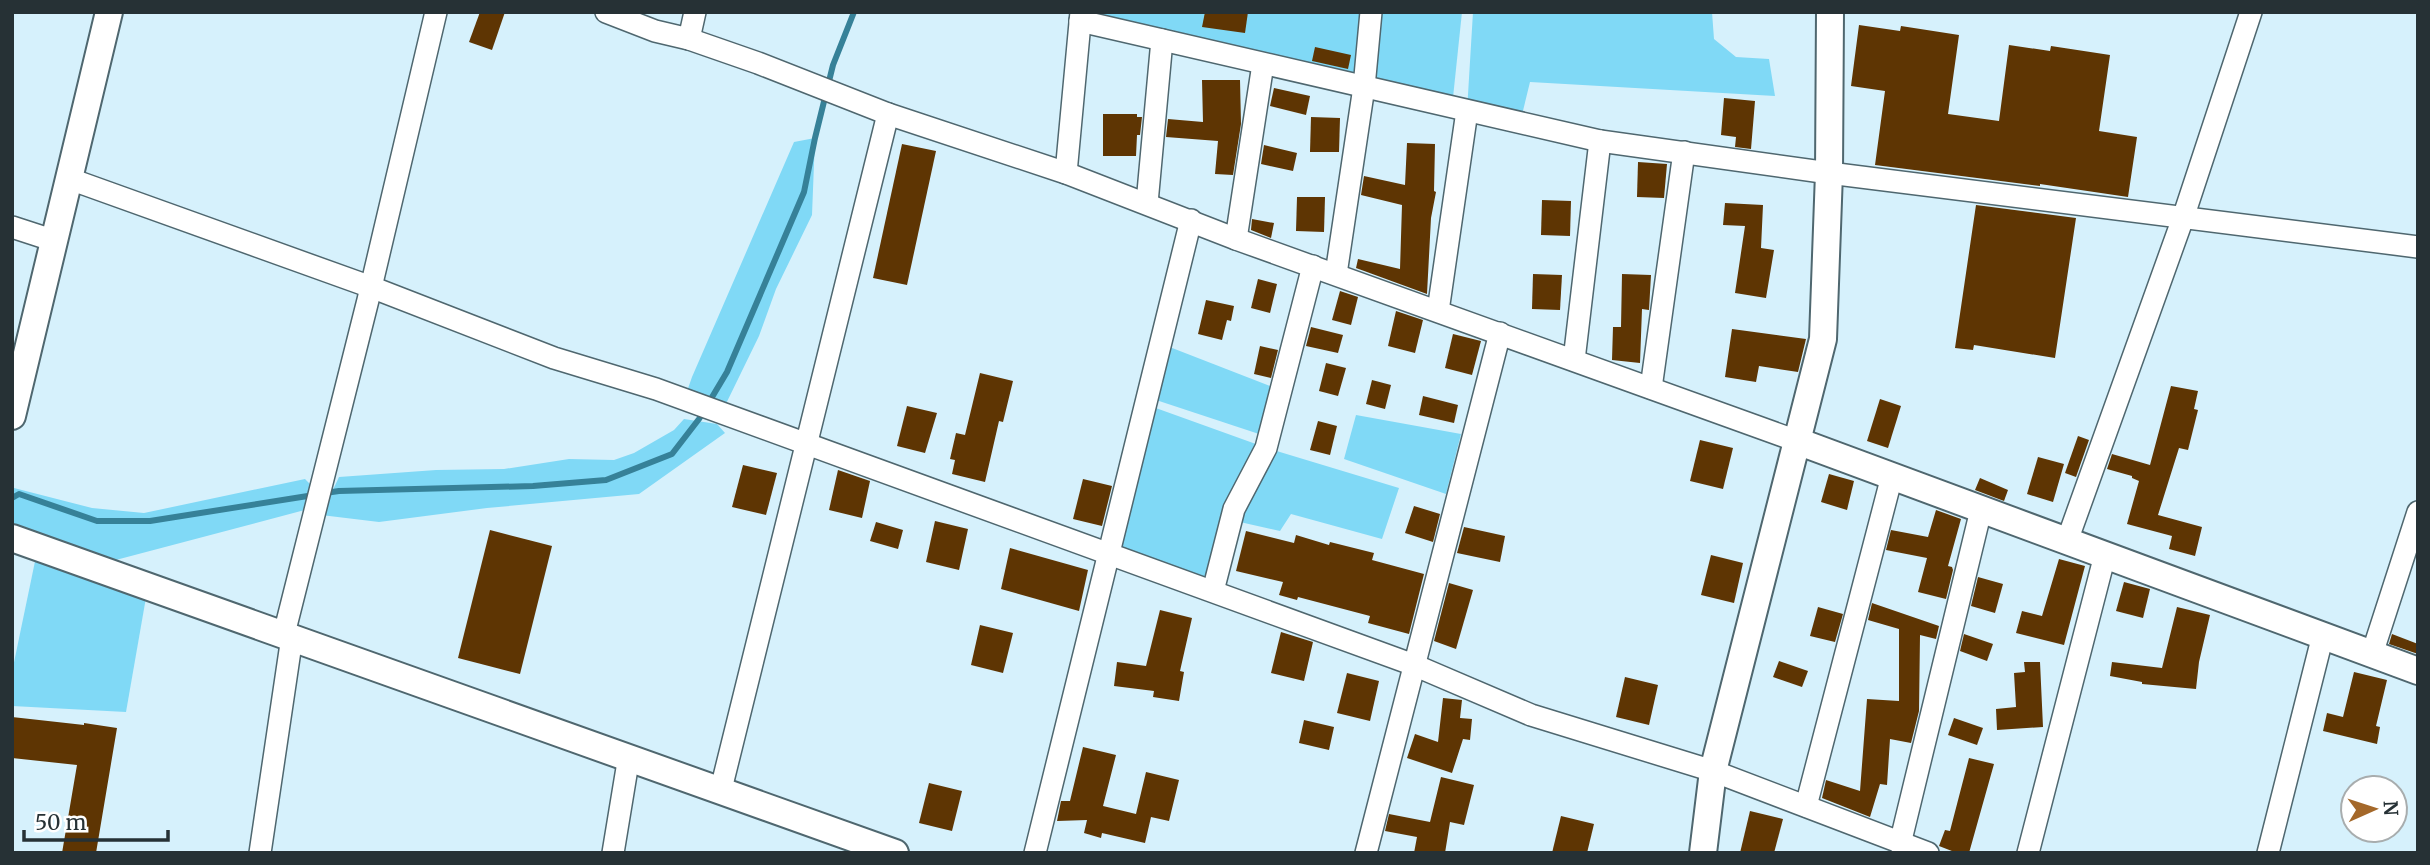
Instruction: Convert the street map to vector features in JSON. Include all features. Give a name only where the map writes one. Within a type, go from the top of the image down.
[{"type":"street","points":[[12,416],[109,12]]},
{"type":"street","points":[[260,853],[288,635],[436,12]]},
{"type":"street","points":[[606,12],[655,31],[689,39],[888,114],[1066,173],[1236,239],[1797,441],[2418,671]]},
{"type":"street","points":[[689,39],[695,12]]},
{"type":"street","points":[[1336,274],[1364,87],[1371,12]]},
{"type":"street","points":[[1703,853],[1713,771],[1823,339],[1829,173],[1830,12]]},
{"type":"street","points":[[2067,541],[2183,218],[2251,12]]},
{"type":"street","points":[[1066,173],[1081,17],[1162,40],[1600,141],[1829,173],[2418,247]]},
{"type":"street","points":[[1147,203],[1162,40]]},
{"type":"street","points":[[1236,239],[1263,64]]},
{"type":"street","points":[[1438,311],[1467,111]]},
{"type":"street","points":[[721,789],[888,114]]},
{"type":"street","points":[[1574,360],[1600,141]]},
{"type":"street","points":[[1651,388],[1684,152]]},
{"type":"street","points":[[70,178],[371,287],[554,358],[656,390],[1415,665],[1531,715],[1713,771],[1928,853]]},
{"type":"street","points":[[1035,853],[1191,220]]},
{"type":"street","points":[[12,226],[54,242]]},
{"type":"street","points":[[1213,591],[1234,509],[1266,449],[1314,266]]},
{"type":"street","points":[[1366,853],[1500,333]]},
{"type":"street","points":[[1806,806],[1892,476]]},
{"type":"street","points":[[1900,844],[1981,510]]},
{"type":"street","points":[[2372,654],[2418,512]]},
{"type":"street","points":[[12,538],[895,853]]},
{"type":"street","points":[[2028,853],[2105,555]]},
{"type":"street","points":[[2268,853],[2323,635]]},
{"type":"street","points":[[613,853],[629,756]]},
{"type":"shaded area","points":[[1082,12],[1462,12],[1452,107]]},
{"type":"shaded area","points":[[1473,12],[1712,12],[1714,39],[1736,57],[1769,59],[1775,96],[1530,82],[1520,123],[1467,111]]},
{"type":"shaded area","points":[[815,138],[812,215],[776,289],[759,336],[721,414],[684,400],[794,142]]},
{"type":"shaded area","points":[[1167,346],[1270,386],[1259,434],[1153,399]]},
{"type":"shaded area","points":[[1153,407],[1267,448],[1399,488],[1382,539],[1291,514],[1280,531],[1231,520],[1213,591],[1114,555]]},
{"type":"shaded area","points":[[1356,415],[1461,434],[1446,494],[1344,459]]},
{"type":"shaded area","points":[[684,419],[717,424],[725,433],[639,494],[487,508],[379,522],[321,515],[339,477],[436,470],[504,469],[569,459],[614,460],[634,453],[674,430]]},
{"type":"shaded area","points":[[305,479],[312,486],[316,507],[112,561],[12,523],[14,488],[92,508],[144,513]]},
{"type":"shaded area","points":[[38,547],[148,586],[126,712],[12,706],[12,672]]},
{"type":"building","points":[[480,12],[505,12],[492,50],[469,42]]},
{"type":"building","points":[[1205,12],[1248,12],[1245,33],[1202,27]]},
{"type":"building","points":[[1859,25],[1900,31],[1901,26],[1959,35],[1948,114],[1999,121],[2009,45],[2050,51],[2051,46],[2110,55],[2099,131],[2137,137],[2128,197],[1875,165],[1885,91],[1851,86]]},
{"type":"building","points":[[1315,47],[1351,55],[1348,69],[1312,61]]},
{"type":"building","points":[[1202,80],[1240,80],[1241,124],[1233,175],[1215,174],[1218,141],[1166,137],[1168,119],[1203,122]]},
{"type":"building","points":[[1274,88],[1310,96],[1306,115],[1270,106]]},
{"type":"building","points":[[1724,98],[1755,101],[1751,149],[1735,147],[1736,137],[1721,135]]},
{"type":"building","points":[[1103,114],[1137,114],[1137,117],[1142,117],[1140,135],[1137,135],[1136,156],[1103,156]]},
{"type":"building","points":[[1311,117],[1340,118],[1339,152],[1310,152]]},
{"type":"building","points":[[1407,143],[1435,144],[1436,192],[1431,218],[1427,294],[1356,268],[1358,259],[1400,269],[1402,205],[1361,195],[1364,176],[1405,185]]},
{"type":"building","points":[[902,144],[936,151],[907,285],[873,278]]},
{"type":"building","points":[[1264,145],[1297,153],[1293,171],[1261,164]]},
{"type":"building","points":[[1638,162],[1667,164],[1664,198],[1637,197]]},
{"type":"building","points":[[1297,197],[1325,197],[1324,232],[1296,231]]},
{"type":"building","points":[[1542,200],[1571,201],[1570,236],[1541,235]]},
{"type":"building","points":[[1725,203],[1763,205],[1761,248],[1774,250],[1766,298],[1735,293],[1745,226],[1723,225]]},
{"type":"building","points":[[1976,205],[2076,218],[2055,358],[1974,345],[1973,350],[1955,348]]},
{"type":"building","points":[[1252,219],[1274,223],[1271,238],[1251,230]]},
{"type":"building","points":[[1533,274],[1562,275],[1560,310],[1532,309]]},
{"type":"building","points":[[1622,274],[1651,275],[1649,310],[1642,309],[1640,363],[1612,360],[1613,327],[1621,327]]},
{"type":"building","points":[[1258,279],[1277,284],[1270,313],[1251,308]]},
{"type":"building","points":[[1340,291],[1358,297],[1351,325],[1332,320]]},
{"type":"building","points":[[1206,300],[1234,306],[1231,321],[1227,320],[1222,340],[1198,334]]},
{"type":"building","points":[[1396,311],[1423,320],[1415,353],[1388,346]]},
{"type":"building","points":[[1311,327],[1343,335],[1338,353],[1306,346]]},
{"type":"building","points":[[1732,329],[1806,339],[1798,372],[1759,366],[1756,382],[1725,377]]},
{"type":"building","points":[[1453,334],[1481,341],[1472,375],[1445,368]]},
{"type":"building","points":[[1260,346],[1278,350],[1271,378],[1254,374]]},
{"type":"building","points":[[1326,363],[1346,368],[1338,396],[1319,391]]},
{"type":"building","points":[[980,373],[1013,381],[1003,422],[999,421],[985,482],[952,474],[955,460],[950,459],[956,433],[965,435]]},
{"type":"building","points":[[1372,380],[1391,385],[1385,409],[1366,404]]},
{"type":"building","points":[[2171,386],[2198,391],[2194,409],[2198,410],[2188,450],[2179,448],[2158,515],[2202,527],[2195,556],[2169,549],[2172,536],[2127,524],[2139,481],[2132,476],[2107,469],[2112,454],[2150,465]]},
{"type":"building","points":[[1423,396],[1458,405],[1454,423],[1419,415]]},
{"type":"building","points":[[1880,399],[1901,406],[1888,448],[1867,441]]},
{"type":"building","points":[[907,406],[937,413],[925,453],[897,446]]},
{"type":"building","points":[[1318,421],[1337,426],[1330,455],[1310,450]]},
{"type":"building","points":[[2078,436],[2089,440],[2076,477],[2065,473]]},
{"type":"building","points":[[1700,440],[1733,448],[1723,489],[1690,481]]},
{"type":"building","points":[[2038,457],[2064,464],[2053,502],[2027,494]]},
{"type":"building","points":[[743,465],[777,473],[766,515],[732,507]]},
{"type":"building","points":[[838,470],[870,481],[862,518],[829,510]]},
{"type":"building","points":[[1829,474],[1854,481],[1847,510],[1821,502]]},
{"type":"building","points":[[1980,478],[2008,490],[2004,501],[1975,490]]},
{"type":"building","points":[[1083,479],[1112,486],[1102,526],[1073,519]]},
{"type":"building","points":[[1414,506],[1440,514],[1433,542],[1405,533]]},
{"type":"building","points":[[1936,510],[1961,519],[1948,566],[1953,570],[1946,599],[1918,592],[1927,558],[1886,550],[1891,530],[1928,537]]},
{"type":"building","points":[[935,521],[968,529],[959,570],[926,562]]},
{"type":"building","points":[[876,522],[903,530],[898,549],[870,541]]},
{"type":"building","points":[[1464,527],[1505,536],[1500,562],[1457,553]]},
{"type":"building","points":[[490,530],[552,546],[520,674],[458,658]]},
{"type":"building","points":[[1246,531],[1294,543],[1296,535],[1329,545],[1330,542],[1374,553],[1372,560],[1424,574],[1409,634],[1368,623],[1370,616],[1298,597],[1297,600],[1279,595],[1283,582],[1236,571]]},
{"type":"building","points":[[1010,548],[1088,570],[1079,611],[1001,589]]},
{"type":"building","points":[[1711,555],[1743,563],[1734,603],[1701,595]]},
{"type":"building","points":[[2059,559],[2085,566],[2064,645],[2016,633],[2022,611],[2042,616]]},
{"type":"building","points":[[1978,577],[2003,584],[1995,613],[1971,606]]},
{"type":"building","points":[[2124,582],[2150,589],[2143,618],[2116,611]]},
{"type":"building","points":[[1449,583],[1473,590],[1456,649],[1434,641]]},
{"type":"building","points":[[1872,603],[1939,626],[1936,639],[1920,635],[1919,711],[1911,743],[1890,739],[1887,785],[1880,784],[1870,817],[1822,798],[1826,780],[1860,791],[1867,699],[1899,701],[1899,629],[1868,620]]},
{"type":"building","points":[[1818,607],[1843,614],[1835,642],[1810,636]]},
{"type":"building","points":[[2177,607],[2210,615],[2196,689],[2142,684],[2110,676],[2112,662],[2162,668]]},
{"type":"building","points":[[1160,610],[1192,618],[1180,671],[1184,672],[1179,701],[1153,697],[1154,691],[1114,686],[1117,662],[1146,666]]},
{"type":"building","points":[[980,625],[1013,633],[1003,673],[971,665]]},
{"type":"building","points":[[1281,632],[1313,642],[1304,681],[1271,673]]},
{"type":"building","points":[[1964,634],[1993,644],[1987,661],[1960,651]]},
{"type":"building","points":[[2392,634],[2418,644],[2418,654],[2389,644]]},
{"type":"building","points":[[1779,661],[1808,671],[1802,687],[1773,677]]},
{"type":"building","points":[[2024,662],[2040,662],[2043,727],[1997,730],[1996,709],[2016,707],[2014,673],[2025,672]]},
{"type":"building","points":[[2354,672],[2387,680],[2376,726],[2380,727],[2377,744],[2323,731],[2327,713],[2343,717]]},
{"type":"building","points":[[1347,673],[1379,681],[1370,721],[1337,713]]},
{"type":"building","points":[[1625,677],[1658,685],[1649,725],[1616,717]]},
{"type":"building","points":[[1443,698],[1462,700],[1460,718],[1472,719],[1470,740],[1463,739],[1452,773],[1407,758],[1415,734],[1438,742]]},
{"type":"building","points":[[12,717],[117,728],[96,853],[62,853],[77,765],[12,758]]},
{"type":"building","points":[[1954,718],[1983,728],[1977,745],[1948,735]]},
{"type":"building","points":[[1304,720],[1334,727],[1329,750],[1299,743]]},
{"type":"building","points":[[1083,747],[1116,755],[1103,806],[1136,814],[1146,772],[1179,780],[1169,821],[1151,817],[1145,843],[1102,833],[1101,838],[1084,833],[1087,820],[1057,821],[1061,801],[1070,801]]},
{"type":"building","points":[[1969,758],[1994,764],[1969,853],[1957,853],[1939,846],[1945,830],[1950,831]]},
{"type":"building","points":[[1441,777],[1474,785],[1464,825],[1450,822],[1445,853],[1414,853],[1417,837],[1385,831],[1389,814],[1430,822]]},
{"type":"building","points":[[929,783],[962,791],[952,831],[919,823]]},
{"type":"building","points":[[1750,811],[1783,819],[1774,853],[1740,853]]},
{"type":"building","points":[[1561,816],[1594,824],[1587,853],[1552,853]]},
{"type":"waterway","points":[[325,493],[533,486],[606,480],[672,454],[699,419],[727,372],[804,192],[833,65],[854,12]]},
{"type":"waterway","points":[[12,498],[19,494],[97,521],[150,521],[314,495]]}]
